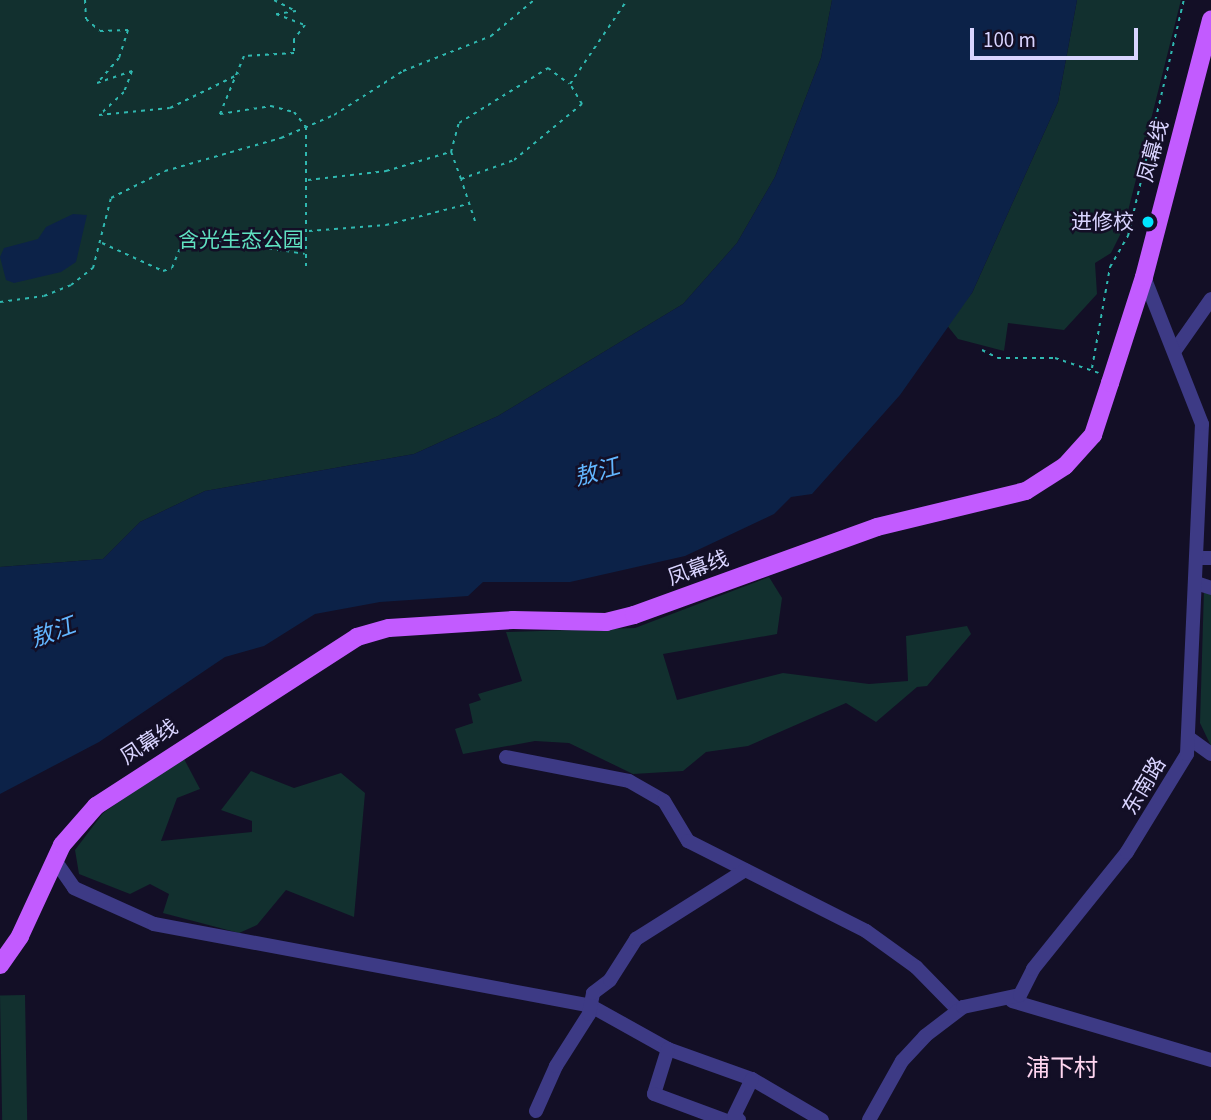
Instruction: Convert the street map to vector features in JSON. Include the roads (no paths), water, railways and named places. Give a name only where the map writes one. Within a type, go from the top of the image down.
[{"type":"main road","name":"凤幕线","points":[[0,965],[20,936],[54,859],[96,806],[357,637],[389,628],[513,620],[606,622],[877,527],[1026,491],[1048,478],[1093,435],[1144,277],[1211,20]]},
{"type":"street","name":"东南路","points":[[1012,1001],[1135,841],[1179,772],[1189,738],[1196,583],[1204,558],[1202,424],[1176,349],[1144,277]]},
{"type":"street","points":[[1176,349],[1211,299]]},
{"type":"street","points":[[1196,583],[1211,588]]},
{"type":"street","points":[[1189,738],[1211,754]]},
{"type":"street","points":[[506,757],[629,781],[664,801],[688,841],[866,931],[916,967],[958,1010]]},
{"type":"street","points":[[54,859],[74,887],[154,924],[214,940],[591,1006],[668,1049],[752,1079],[826,1118]]},
{"type":"street","points":[[536,1111],[591,1006],[593,993],[610,980],[636,939],[745,870]]},
{"type":"street","points":[[869,1120],[908,1052],[958,1010],[1012,1001],[1211,1060]]},
{"type":"street","points":[[668,1049],[654,1094],[724,1120]]},
{"type":"street","points":[[739,1120],[734,1116],[752,1079]]},
{"type":"water","name":"敖江","points":[[832,0],[1077,0],[1058,102],[972,293],[900,395],[812,494],[791,497],[774,514],[685,556],[570,582],[483,582],[468,596],[380,602],[315,614],[264,646],[225,657],[99,742],[0,794],[0,567],[103,559],[140,522],[205,491],[414,454],[498,416],[683,304],[737,243],[775,177],[821,58]]},
{"type":"water","points":[[73,214],[87,215],[76,262],[61,272],[14,283],[6,280],[0,257],[4,248],[38,239],[46,227]]},
{"type":"place","name":"进修校","points":[[1148,222]]},
{"type":"district","name":"浦下村","points":[[1062,1069]]},
{"type":"park label","name":"含光生态公园","points":[[241,240]]}]
